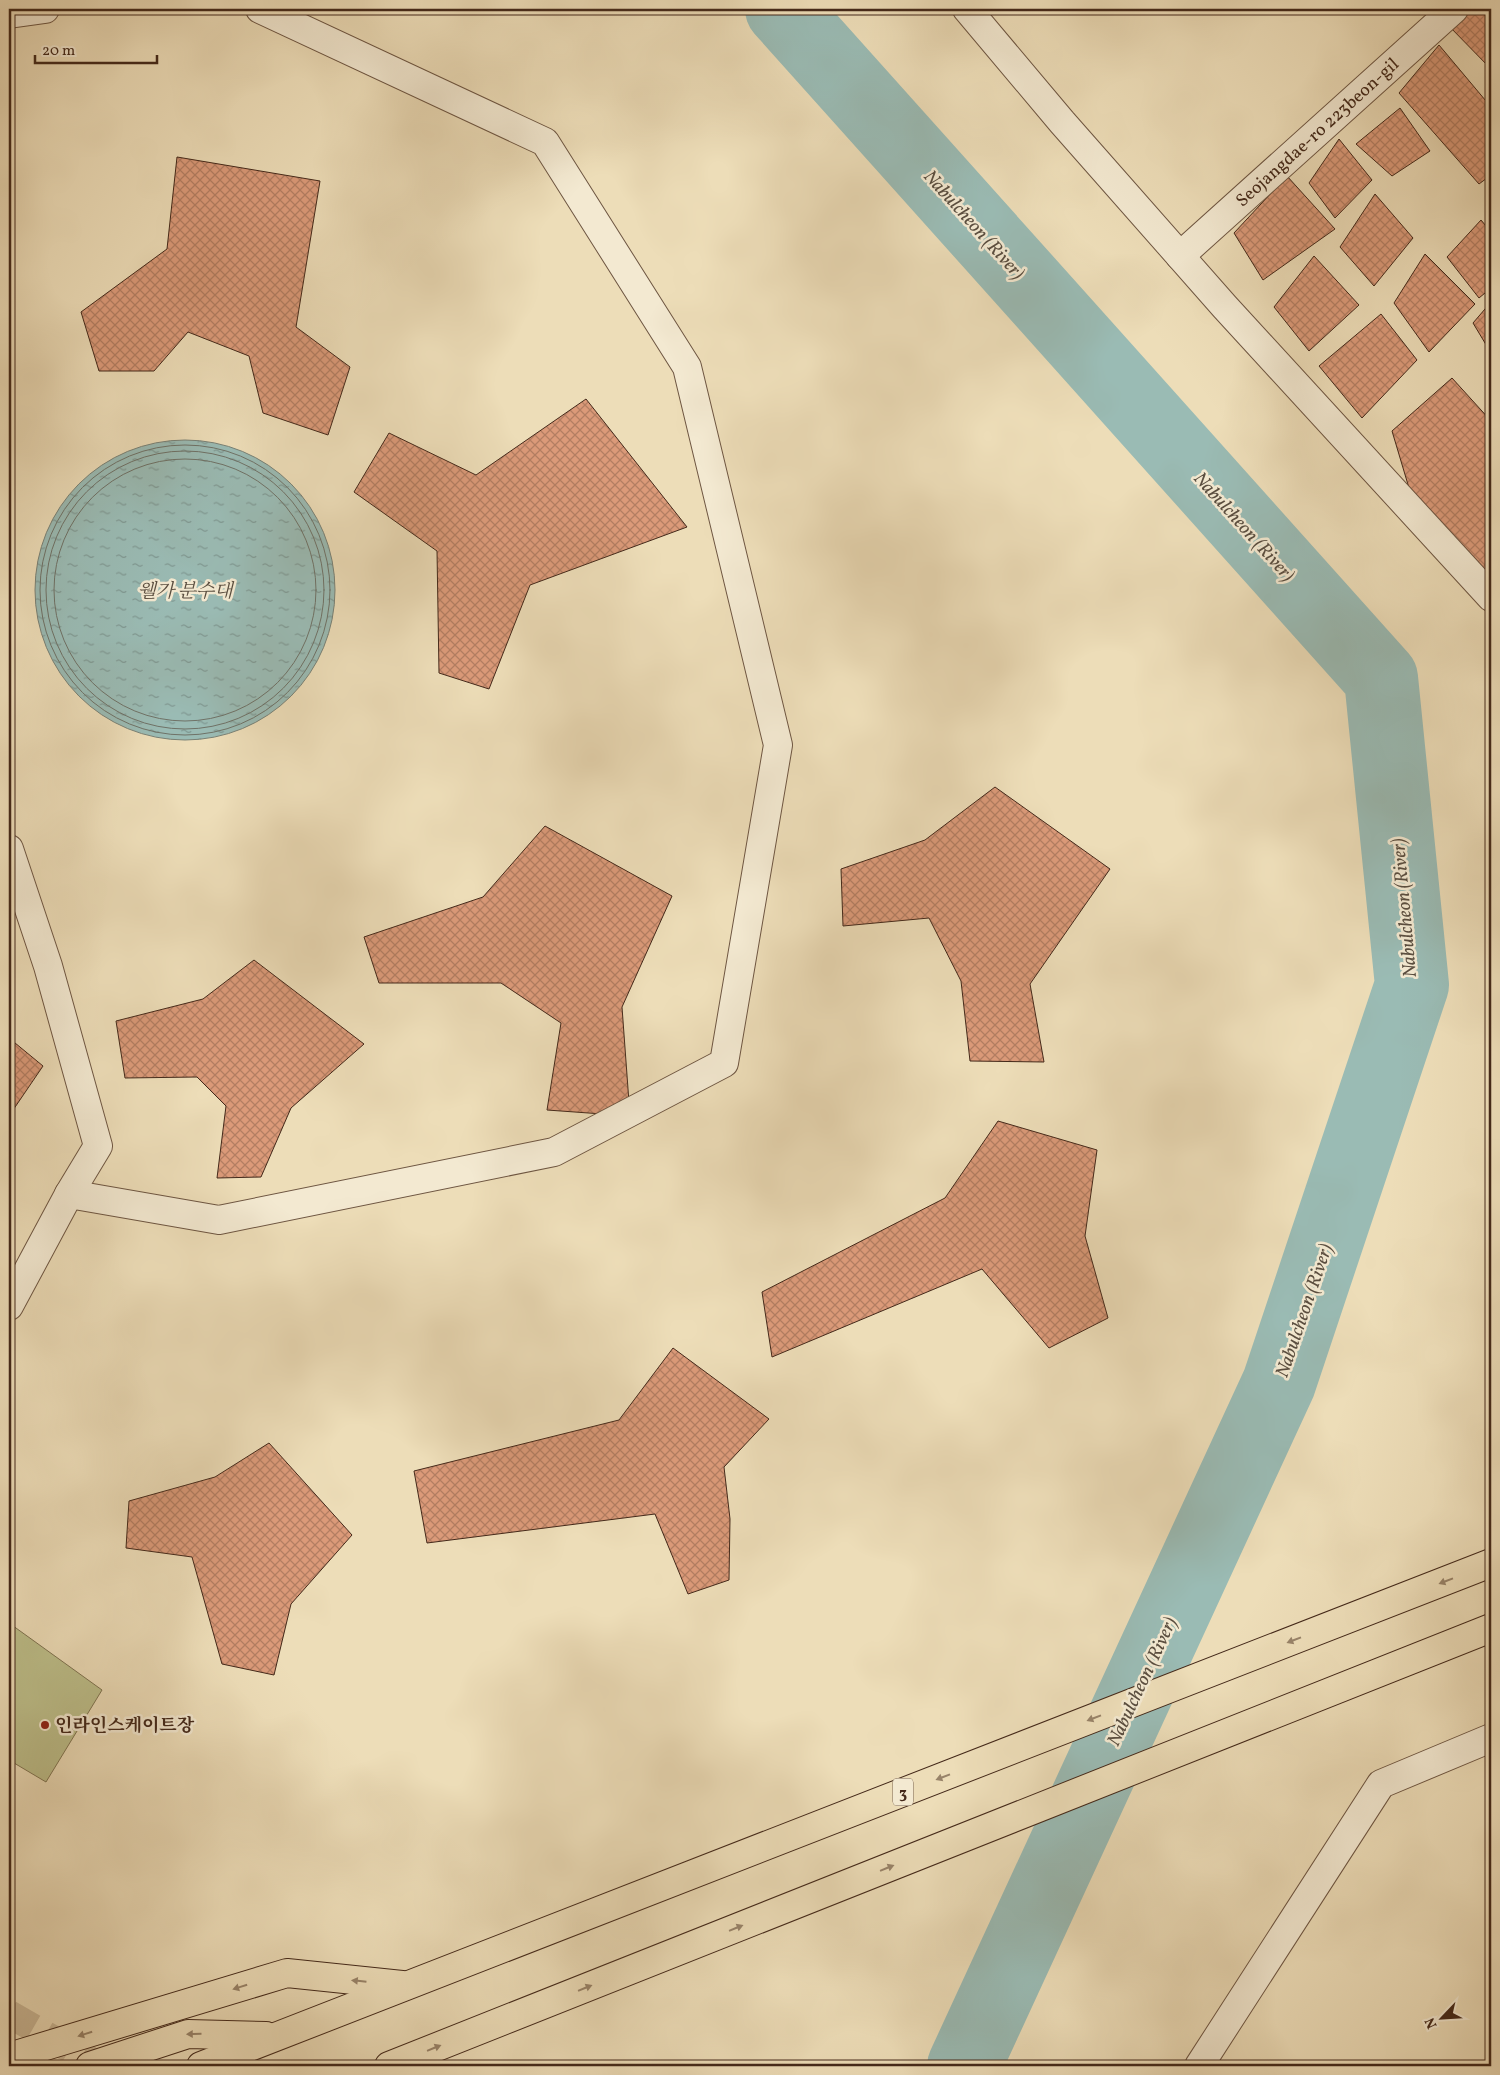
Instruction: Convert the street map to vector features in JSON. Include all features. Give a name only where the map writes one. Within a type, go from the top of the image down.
[{"type":"highway","name":"3","points":[[278,2036],[1491,1563]]},
{"type":"highway","points":[[389,2066],[1491,1628]]},
{"type":"highway","points":[[9,2057],[287,1973],[407,1986]]},
{"type":"highway","points":[[90,2066],[188,2034],[278,2036]]},
{"type":"highway","points":[[202,2066],[278,2036]]},
{"type":"street","points":[[9,14],[45,9]]},
{"type":"street","points":[[69,1194],[219,1220],[554,1152],[724,1063],[778,745],[687,367],[546,142],[260,9]]},
{"type":"street","points":[[967,9],[1062,122],[1180,256],[1491,597]]},
{"type":"street","name":"Seojangdae-ro 223beon-gil","points":[[1180,256],[1454,9]]},
{"type":"street","points":[[9,849],[48,966],[98,1146],[69,1194],[9,1306]]},
{"type":"street","points":[[1199,2066],[1381,1784],[1491,1738]]},
{"type":"green space","name":"인라인스케이트장","points":[[9,1623],[102,1690],[46,1782],[9,1760]]},
{"type":"water","name":"웰가 분수대","points":[[185,440],[214,443],[242,451],[268,465],[291,484],[310,507],[324,533],[332,561],[335,590],[332,619],[324,647],[310,673],[291,696],[268,715],[242,729],[214,737],[185,740],[156,737],[128,729],[102,715],[79,696],[60,673],[46,647],[38,619],[35,590],[38,561],[46,533],[60,507],[79,484],[102,465],[128,451],[156,443]]},
{"type":"building","points":[[1464,9],[1491,9],[1491,69],[1447,24]]},
{"type":"building","points":[[1439,45],[1491,107],[1491,175],[1479,184],[1399,93]]},
{"type":"building","points":[[1400,108],[1430,151],[1392,176],[1356,144]]},
{"type":"building","points":[[1339,139],[1372,180],[1335,218],[1309,183]]},
{"type":"building","points":[[177,157],[320,181],[296,327],[350,367],[328,435],[263,413],[249,356],[188,332],[154,371],[99,371],[81,312],[167,249]]},
{"type":"building","points":[[1287,176],[1335,229],[1263,280],[1234,233]]},
{"type":"building","points":[[1375,194],[1413,238],[1374,286],[1340,247]]},
{"type":"building","points":[[1481,220],[1491,232],[1491,288],[1479,298],[1447,257]]},
{"type":"building","points":[[1425,254],[1475,304],[1429,352],[1394,303]]},
{"type":"building","points":[[1314,256],[1359,305],[1309,351],[1274,307]]},
{"type":"building","points":[[1491,302],[1491,353],[1473,323]]},
{"type":"building","points":[[1381,314],[1417,360],[1362,418],[1319,366]]},
{"type":"building","points":[[1452,378],[1491,421],[1491,582],[1409,488],[1392,431]]},
{"type":"building","points":[[586,399],[687,527],[530,585],[489,689],[439,673],[437,551],[354,492],[389,433],[476,475]]},
{"type":"building","points":[[995,787],[1110,869],[1030,984],[1044,1062],[970,1061],[961,981],[929,918],[843,926],[841,869],[925,840]]},
{"type":"building","points":[[545,826],[672,896],[622,1007],[630,1116],[547,1110],[561,1023],[501,983],[379,983],[364,937],[483,897]]},
{"type":"building","points":[[254,960],[364,1044],[291,1108],[261,1177],[217,1178],[226,1106],[197,1077],[125,1078],[116,1021],[203,999]]},
{"type":"building","points":[[9,1038],[43,1066],[9,1116]]},
{"type":"building","points":[[998,1121],[1097,1150],[1085,1236],[1108,1318],[1049,1348],[982,1269],[772,1357],[762,1292],[945,1198]]},
{"type":"building","points":[[673,1348],[769,1419],[724,1467],[730,1519],[729,1580],[688,1594],[655,1514],[427,1543],[414,1471],[619,1420]]},
{"type":"building","points":[[269,1443],[352,1535],[291,1604],[274,1675],[222,1664],[192,1557],[126,1548],[129,1501],[215,1477]]},
{"type":"waterway","name":"Nabulcheon (River)","points":[[782,9],[1381,678],[1412,985],[1279,1383],[964,2066]]},
{"type":"tunnel","points":[[9,2014],[100,2066]]},
{"type":"place","name":"인라인스케이트장","points":[[45,1725]]}]
